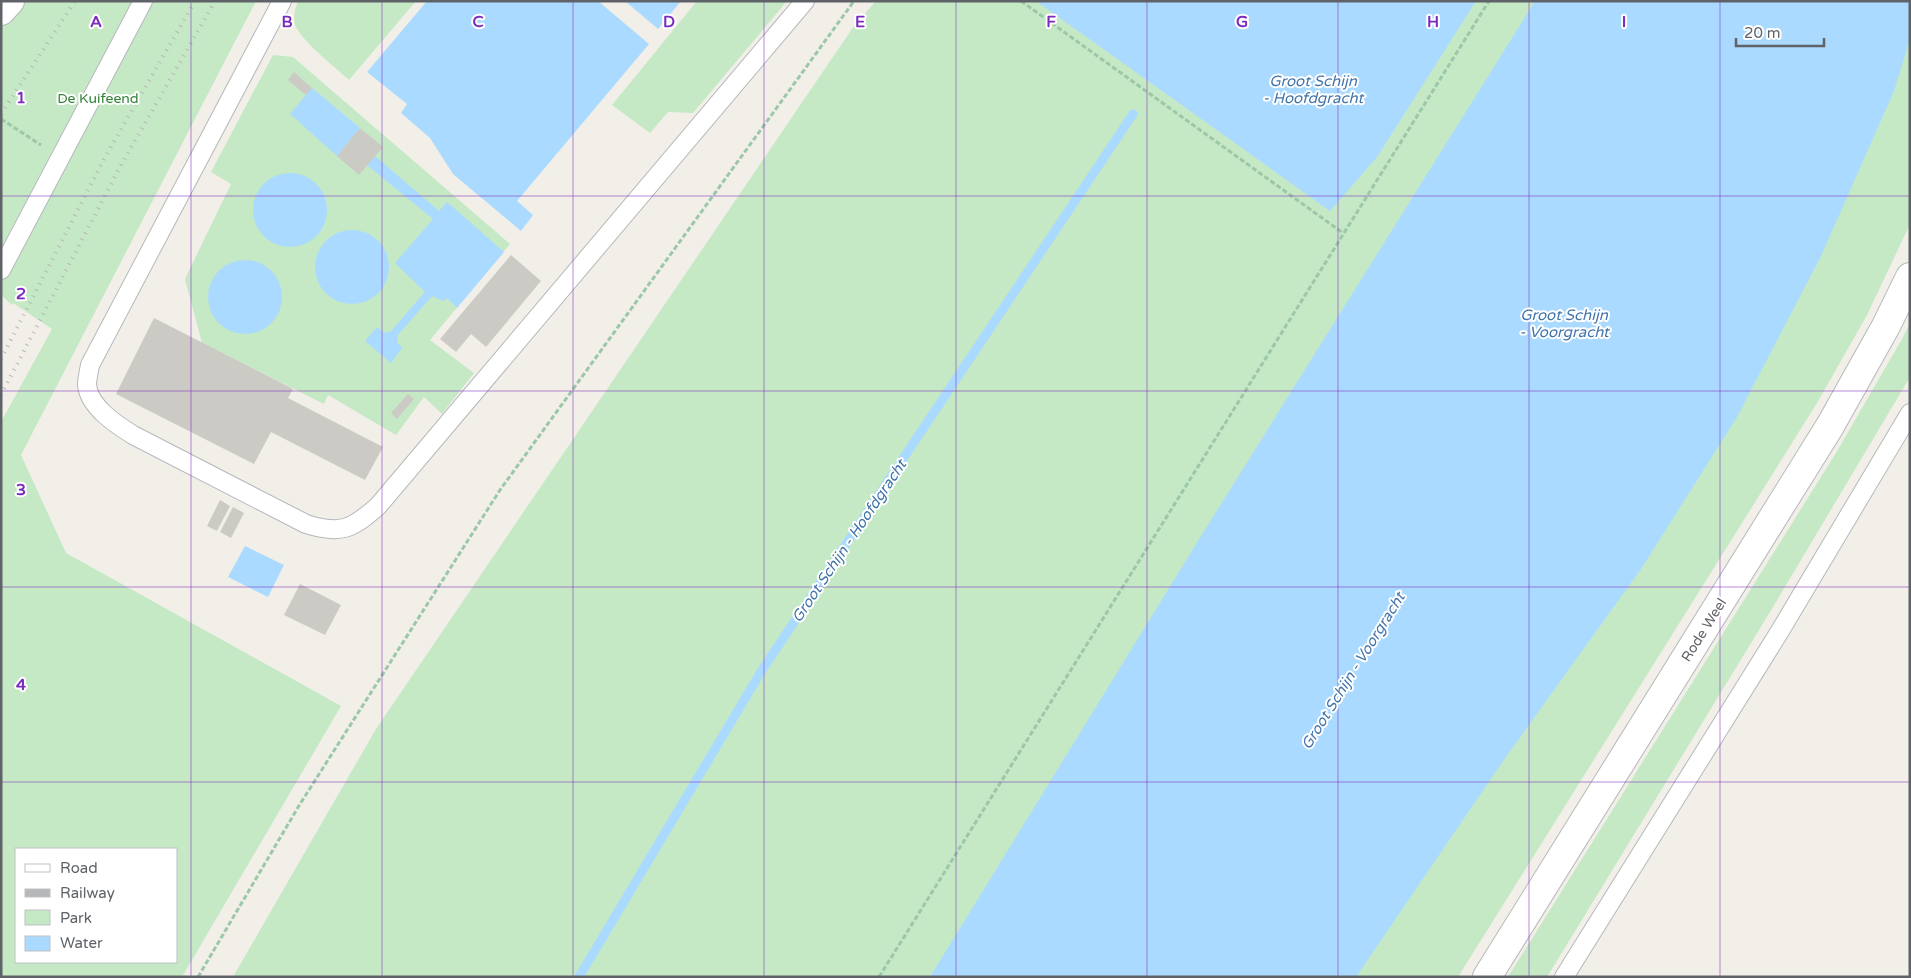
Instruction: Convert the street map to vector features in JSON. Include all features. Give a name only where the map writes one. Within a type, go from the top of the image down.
[{"type":"street","points":[[1,11],[10,1]]},
{"type":"street","name":"Rode Weel","points":[[1487,977],[1830,426],[1886,326],[1910,277]]},
{"type":"lane","points":[[1,270],[143,1]]},
{"type":"lane","points":[[282,1],[90,365],[87,386],[95,403],[110,421],[133,436],[306,524],[322,529],[340,530],[360,522],[378,506],[804,1]]},
{"type":"lane","points":[[1564,977],[1780,631],[1910,413]]},
{"type":"path","points":[[198,977],[300,804],[500,490],[854,1]]},
{"type":"path","points":[[1021,1],[1343,233]]},
{"type":"path","points":[[879,977],[1489,1]]},
{"type":"path","points":[[1,119],[60,158]]},
{"type":"green space","name":"De Kuifeend","points":[[1,1],[256,1],[21,455],[66,553],[341,706],[182,977],[1,977],[1,422],[52,329],[13,303],[12,305],[1,295]]},
{"type":"green space","points":[[298,1],[416,1],[349,80],[313,48],[296,27],[294,17]]},
{"type":"green space","points":[[697,1],[787,1],[693,113],[668,112],[650,133],[612,105]]},
{"type":"green space","points":[[876,1],[1910,1],[1910,224],[1867,315],[1817,403],[1458,977],[233,977],[376,729],[854,26]]},
{"type":"green space","points":[[273,55],[293,57],[510,244],[430,340],[474,373],[442,414],[424,397],[396,435],[328,395],[324,404],[202,343],[185,279],[231,184],[211,172]]},
{"type":"green space","points":[[1910,323],[1910,377],[1770,612],[1547,977],[1508,977],[1836,453]]},
{"type":"water","points":[[427,1],[598,1],[649,44],[517,201],[533,215],[521,231],[453,174],[430,138],[401,113],[407,104],[367,72]]},
{"type":"water","points":[[625,1],[681,1],[658,29]]},
{"type":"water","name":"Groot Schijn - Hoofdgracht","points":[[1036,1],[1476,1],[1377,157],[1330,211]]},
{"type":"water","name":"Groot Schijn - Voorgracht","points":[[1535,1],[1910,1],[1910,39],[1894,91],[1821,256],[1737,417],[1641,569],[1503,761],[1356,977],[930,977],[1193,549]]},
{"type":"water","points":[[312,88],[360,128],[337,156],[290,114]]},
{"type":"water","points":[[375,156],[439,211],[447,202],[504,252],[457,308],[447,298],[443,301],[432,296],[398,335],[397,342],[402,348],[391,363],[365,341],[377,327],[384,333],[391,331],[425,292],[395,263],[433,219],[367,165]]},
{"type":"water","points":[[290,173],[311,179],[321,189],[327,210],[321,231],[311,241],[290,247],[269,241],[259,231],[253,210],[259,189],[269,179]]},
{"type":"water","points":[[352,230],[373,236],[383,246],[389,267],[383,288],[373,298],[352,304],[331,298],[321,288],[315,267],[321,246],[331,236]]},
{"type":"water","points":[[245,260],[266,266],[276,276],[282,297],[276,318],[266,328],[245,334],[224,328],[214,318],[208,297],[214,276],[224,266]]},
{"type":"water","points":[[245,546],[284,565],[268,597],[228,577]]},
{"type":"building","points":[[294,72],[312,88],[306,95],[288,80]]},
{"type":"building","points":[[360,128],[383,147],[359,175],[337,156]]},
{"type":"building","points":[[511,255],[541,281],[486,347],[471,334],[456,352],[440,339]]},
{"type":"building","points":[[154,318],[293,389],[288,398],[383,447],[365,480],[271,432],[254,464],[116,394]]},
{"type":"building","points":[[408,394],[414,399],[397,419],[391,413]]},
{"type":"building","points":[[220,500],[230,506],[217,531],[207,526]]},
{"type":"building","points":[[233,507],[244,513],[231,538],[220,532]]},
{"type":"building","points":[[300,584],[341,605],[325,635],[284,615]]},
{"type":"waterway","name":"Groot Schijn - Hoofdgracht","points":[[579,977],[762,670],[1133,114]]},
{"type":"railway","points":[[1,114],[75,1]]},
{"type":"railway","points":[[1,359],[104,159],[195,1]]},
{"type":"railway","points":[[1,395],[120,167],[215,1]]}]
